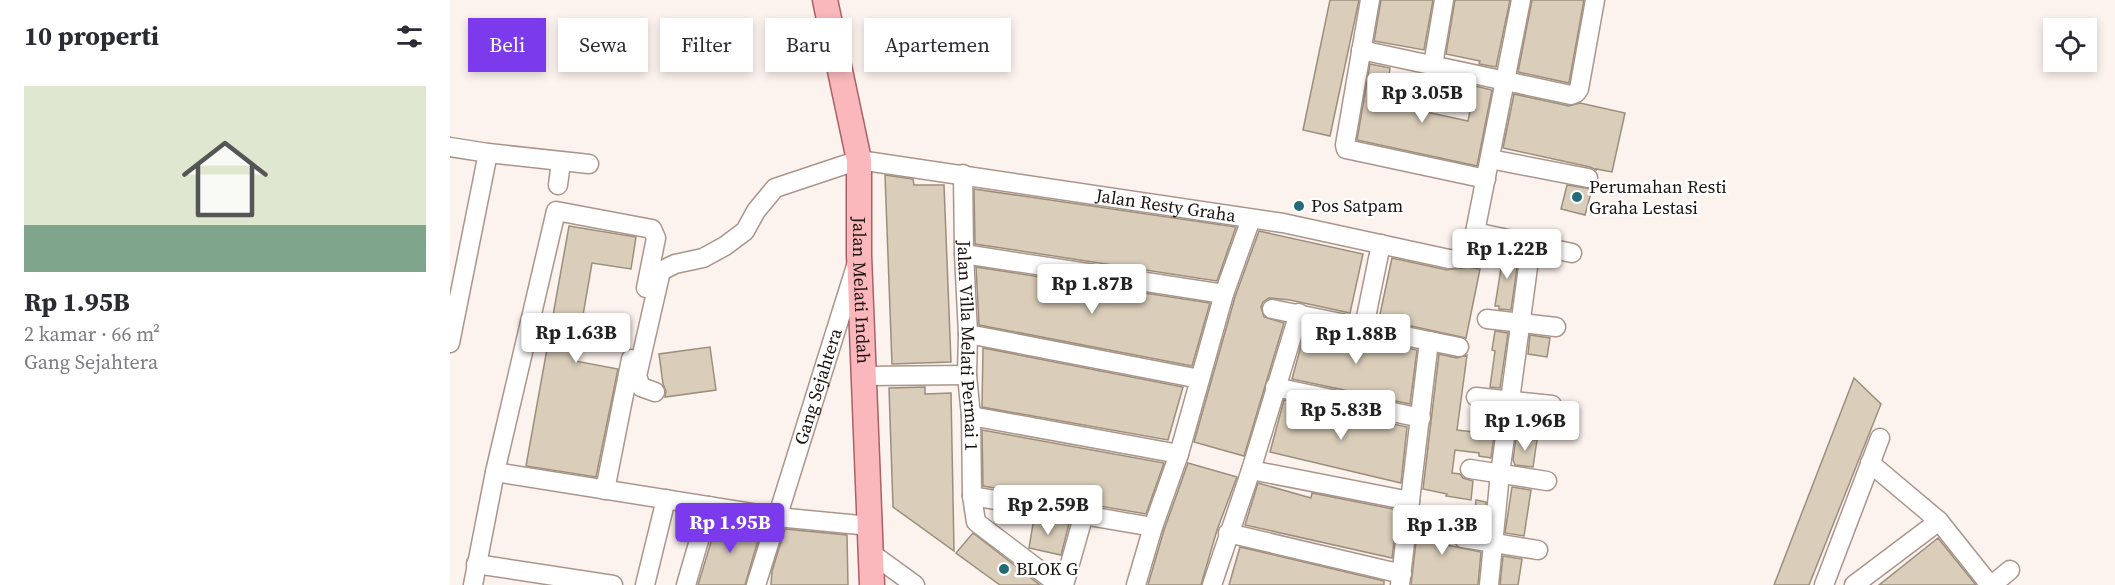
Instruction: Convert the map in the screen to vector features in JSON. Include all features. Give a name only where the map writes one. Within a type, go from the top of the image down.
[{"type":"main road","name":"Jalan Melati Indah","points":[[825,0],[859,160],[860,255],[872,585]]},
{"type":"street","points":[[1370,0],[1346,149],[1486,178]]},
{"type":"street","points":[[1433,65],[1444,0]]},
{"type":"street","points":[[1521,0],[1475,232],[1572,253]]},
{"type":"street","points":[[1361,50],[1571,95],[1579,89],[1595,0]]},
{"type":"street","points":[[450,147],[589,164]]},
{"type":"street","points":[[450,343],[488,153]]},
{"type":"street","points":[[1490,159],[1588,177]]},
{"type":"street","name":"Jalan Resty Graha","points":[[859,160],[1283,223],[1449,259],[1459,259],[1468,254],[1475,232]]},
{"type":"street","points":[[655,392],[641,387],[637,376],[661,271],[675,264],[703,258],[725,246],[744,231],[756,211],[775,188],[859,160]]},
{"type":"street","points":[[558,185],[561,162]]},
{"type":"street","name":"Jalan Villa Melati Permai 1","points":[[963,174],[968,334],[966,375],[971,416],[972,496],[976,522],[1059,585]]},
{"type":"street","points":[[473,585],[495,472],[556,211],[649,227],[656,234],[605,490]]},
{"type":"street","points":[[1136,585],[1153,527],[1179,454],[1224,294],[1251,219]]},
{"type":"street","points":[[1364,327],[1381,244]]},
{"type":"street","points":[[1489,585],[1500,474],[1532,245]]},
{"type":"street","points":[[964,254],[1224,294]]},
{"type":"street","name":"Gang Sejahtera","points":[[756,585],[860,255]]},
{"type":"street","points":[[1272,309],[1459,347]]},
{"type":"street","points":[[1212,585],[1251,470],[1299,313]]},
{"type":"street","points":[[1487,319],[1556,327]]},
{"type":"street","points":[[968,334],[1200,379]]},
{"type":"street","points":[[1228,533],[1401,579],[1429,341]]},
{"type":"street","points":[[864,376],[966,375]]},
{"type":"street","points":[[1275,387],[1421,418]]},
{"type":"street","points":[[1476,397],[1552,405]]},
{"type":"street","points":[[971,416],[1179,454]]},
{"type":"street","points":[[1824,585],[1880,438]]},
{"type":"street","points":[[1870,463],[1939,521],[1991,585],[2010,570]]},
{"type":"street","points":[[1470,469],[1547,481]]},
{"type":"street","points":[[1251,470],[1410,501]]},
{"type":"street","points":[[495,472],[777,517],[870,526]]},
{"type":"street","points":[[972,496],[1153,527]]},
{"type":"street","points":[[645,585],[666,499]]},
{"type":"street","points":[[686,585],[709,506]]},
{"type":"street","points":[[1064,585],[1084,514]]},
{"type":"street","points":[[1854,585],[1939,521]]},
{"type":"street","points":[[1463,538],[1538,550]]},
{"type":"street","points":[[871,554],[915,585]]},
{"type":"street","points":[[476,564],[613,585]]},
{"type":"building","points":[[1330,0],[1359,0],[1330,136],[1303,130]]},
{"type":"building","points":[[1381,0],[1433,0],[1424,50],[1374,41]]},
{"type":"building","points":[[1455,0],[1510,0],[1496,67],[1446,54]]},
{"type":"building","points":[[1532,0],[1584,0],[1569,83],[1518,72]]},
{"type":"building","points":[[1370,64],[1390,68],[1385,103],[1468,121],[1475,86],[1492,90],[1477,166],[1357,140]]},
{"type":"building","points":[[1514,94],[1569,106],[1580,103],[1625,113],[1612,172],[1503,148]]},
{"type":"building","points":[[885,175],[913,179],[914,185],[944,185],[951,362],[892,364]]},
{"type":"building","name":"Perumahan Resti Graha Lestasi","points":[[1567,185],[1592,189],[1585,215],[1561,209]]},
{"type":"building","points":[[974,189],[1236,227],[1217,281],[975,244]]},
{"type":"building","points":[[569,226],[636,237],[631,269],[592,263],[575,361],[618,369],[596,477],[526,466]]},
{"type":"building","points":[[1259,231],[1363,254],[1350,313],[1290,300],[1269,298],[1263,302],[1261,307],[1264,317],[1284,323],[1244,456],[1194,442],[1235,297]]},
{"type":"building","points":[[1504,250],[1519,253],[1511,310],[1499,309],[1499,306],[1495,306]]},
{"type":"building","points":[[1392,258],[1447,270],[1468,267],[1480,269],[1466,338],[1379,319]]},
{"type":"building","points":[[976,267],[1210,303],[1192,366],[979,325]]},
{"type":"building","points":[[1306,327],[1417,350],[1410,404],[1292,379]]},
{"type":"building","points":[[1495,331],[1508,333],[1500,388],[1490,387]]},
{"type":"building","points":[[1530,335],[1550,338],[1547,357],[1528,354]]},
{"type":"building","points":[[710,347],[716,390],[665,397],[666,391],[659,354]]},
{"type":"building","points":[[983,348],[1183,387],[1168,440],[982,407]]},
{"type":"building","points":[[1439,354],[1457,358],[1467,355],[1457,430],[1482,433],[1486,409],[1497,411],[1491,458],[1479,456],[1479,453],[1455,450],[1452,473],[1460,474],[1463,478],[1473,481],[1471,500],[1423,489]]},
{"type":"building","points":[[1854,378],[1881,404],[1809,585],[1774,585]]},
{"type":"building","points":[[925,387],[925,394],[951,393],[954,551],[893,507],[889,388]]},
{"type":"building","points":[[1284,400],[1407,427],[1401,483],[1270,452]]},
{"type":"building","points":[[982,430],[1164,463],[1146,514],[983,486]]},
{"type":"building","points":[[1516,437],[1537,440],[1533,467],[1515,465],[1513,460]]},
{"type":"building","points":[[1188,463],[1237,477],[1217,530],[1201,585],[1148,585],[1164,530]]},
{"type":"building","points":[[1258,483],[1311,498],[1312,493],[1398,510],[1392,558],[1245,525]]},
{"type":"building","points":[[1512,487],[1531,490],[1524,536],[1505,533]]},
{"type":"building","points":[[1476,500],[1486,502],[1484,525],[1474,524]]},
{"type":"building","points":[[1420,508],[1446,513],[1442,544],[1481,552],[1478,585],[1411,585]]},
{"type":"building","points":[[1034,518],[1069,524],[1061,555],[1029,548]]},
{"type":"building","points":[[718,519],[761,530],[745,585],[698,585]]},
{"type":"building","points":[[785,529],[847,535],[848,585],[771,585],[772,571]]},
{"type":"building","name":"BLOK G","points":[[973,533],[1040,585],[1000,585],[956,553]]},
{"type":"building","points":[[1938,538],[1976,585],[1879,585]]},
{"type":"building","points":[[1240,547],[1384,581],[1384,585],[1229,585]]},
{"type":"building","points":[[1503,556],[1522,559],[1518,585],[1500,585]]},
{"type":"place","name":"Perumahan Resti Graha Lestasi","points":[[1577,197]]},
{"type":"place","name":"Pos Satpam","points":[[1299,206]]},
{"type":"place","name":"BLOK G","points":[[1004,569]]}]
